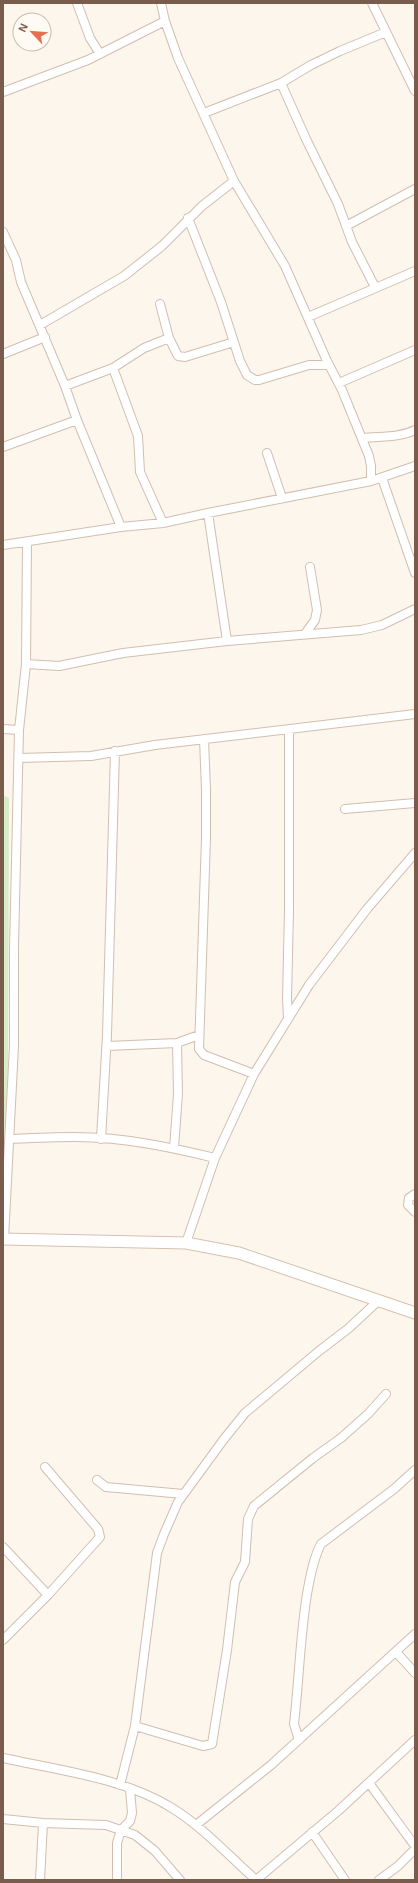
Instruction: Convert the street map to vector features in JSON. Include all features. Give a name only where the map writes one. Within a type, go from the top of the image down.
[{"type":"main road","points":[[3,1239],[186,1243],[239,1253],[415,1313]]},
{"type":"street","points":[[77,3],[90,38],[100,54]]},
{"type":"street","points":[[161,3],[165,21],[178,58],[234,181],[285,266],[329,365],[339,383],[363,438],[371,466],[371,481]]},
{"type":"street","points":[[372,3],[415,90]]},
{"type":"street","points":[[3,92],[100,54],[165,21]]},
{"type":"street","points":[[204,113],[281,83],[311,65],[386,32]]},
{"type":"street","points":[[281,83],[306,139],[338,204],[352,242],[375,287]]},
{"type":"street","points":[[40,325],[124,276],[162,246],[188,218],[234,181]]},
{"type":"street","points":[[346,226],[415,189]]},
{"type":"street","points":[[188,218],[221,302],[244,370],[248,375],[255,380],[309,365],[329,365]]},
{"type":"street","points":[[3,232],[16,260],[22,282],[121,527]]},
{"type":"street","points":[[308,316],[415,271]]},
{"type":"street","points":[[160,304],[169,338],[176,352],[181,357],[234,342]]},
{"type":"street","points":[[3,354],[45,337]]},
{"type":"street","points":[[65,386],[113,368],[144,348],[169,338]]},
{"type":"street","points":[[339,383],[415,350]]},
{"type":"street","points":[[113,368],[138,436],[140,472],[163,523]]},
{"type":"street","points":[[3,447],[77,420]]},
{"type":"street","points":[[363,438],[387,435],[399,436],[415,430]]},
{"type":"street","points":[[267,453],[282,498]]},
{"type":"street","points":[[3,545],[121,527],[163,523],[371,481],[415,466]]},
{"type":"street","points":[[382,478],[415,573]]},
{"type":"street","points":[[208,513],[226,641]]},
{"type":"street","points":[[3,1239],[10,1139],[14,1046],[14,948],[20,758],[19,730],[26,664],[27,542]]},
{"type":"street","points":[[305,634],[315,620],[317,610],[310,567]]},
{"type":"street","points":[[26,664],[59,666],[123,653],[226,641],[361,630],[382,625],[415,609]]},
{"type":"street","points":[[20,758],[91,756],[155,744],[415,714]]},
{"type":"street","points":[[3,729],[19,730]]},
{"type":"street","points":[[288,1018],[289,729]]},
{"type":"street","points":[[204,739],[206,838],[199,1049],[204,1056],[254,1074]]},
{"type":"street","points":[[101,1139],[107,1046],[115,751]]},
{"type":"street","points":[[345,808],[415,803]]},
{"type":"street","points":[[186,1243],[215,1158],[254,1074],[309,985],[367,909],[415,853]]},
{"type":"street","points":[[107,1046],[176,1043],[199,1035]]},
{"type":"street","points":[[174,1148],[178,1094],[176,1043]]},
{"type":"street","points":[[10,1139],[76,1137],[101,1139],[174,1148],[215,1158]]},
{"type":"street","points":[[415,1194],[409,1198],[408,1205],[410,1209],[415,1212]]},
{"type":"street","points":[[120,1785],[135,1726],[157,1554],[169,1519],[183,1494],[245,1413],[349,1328],[378,1301]]},
{"type":"street","points":[[135,1726],[204,1746],[212,1744],[227,1650],[235,1582],[246,1562],[248,1519],[254,1506],[313,1458],[341,1438],[368,1414],[386,1394]]},
{"type":"street","points":[[3,1640],[48,1595],[100,1537],[98,1529],[45,1467]]},
{"type":"street","points":[[299,1740],[294,1724],[304,1616],[310,1574],[318,1549],[321,1544],[394,1489],[415,1470]]},
{"type":"street","points":[[97,1480],[106,1487],[183,1494]]},
{"type":"street","points":[[3,1547],[48,1595]]},
{"type":"street","points":[[196,1825],[271,1765],[415,1634]]},
{"type":"street","points":[[396,1652],[415,1673]]},
{"type":"street","points":[[3,1758],[130,1788],[171,1808],[196,1825],[256,1880],[368,1784],[415,1740]]},
{"type":"street","points":[[368,1784],[415,1848],[398,1866],[379,1880]]},
{"type":"street","points":[[117,1880],[117,1843],[121,1830],[130,1821],[132,1813],[130,1788]]},
{"type":"street","points":[[3,1819],[43,1823],[106,1825],[121,1830],[135,1835],[150,1847],[180,1880]]},
{"type":"street","points":[[40,1880],[43,1823]]},
{"type":"street","points":[[312,1832],[345,1880]]},
{"type":"green space","points":[[3,795],[9,798],[8,1071],[3,1160]]}]
